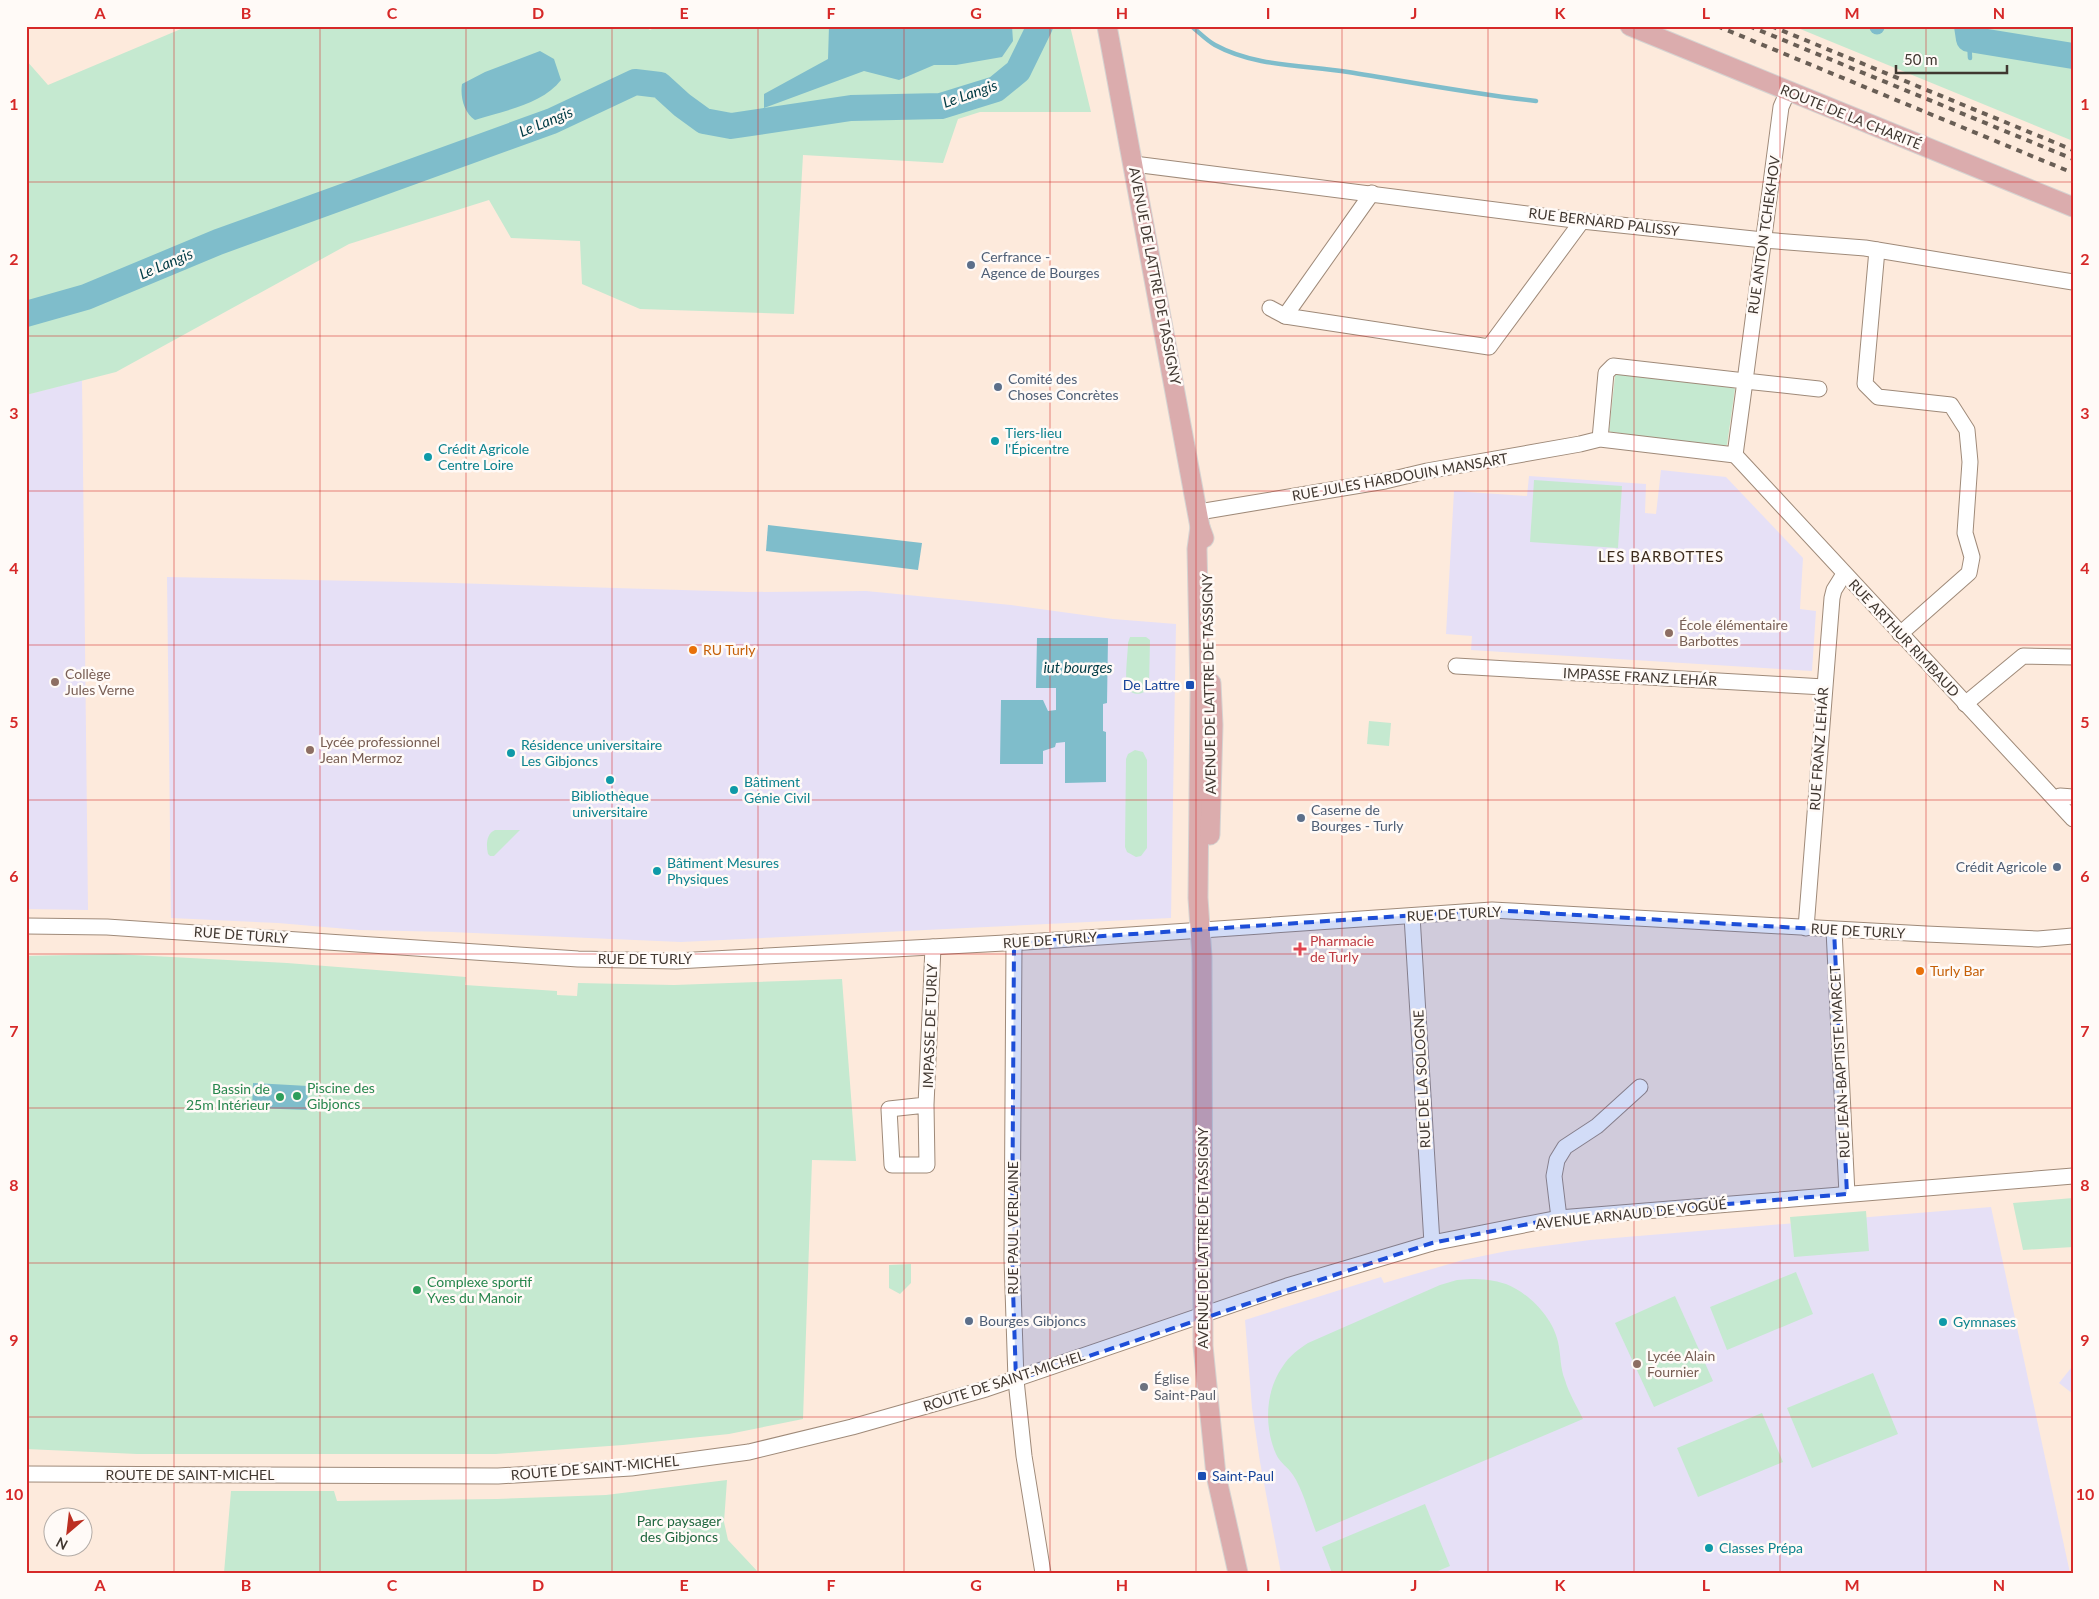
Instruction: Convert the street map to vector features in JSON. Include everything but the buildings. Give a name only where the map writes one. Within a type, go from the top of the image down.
[{"type":"main road","name":"AVENUE DE LATTRE DE TASSIGNY","points":[[1107,26],[1199,519],[1197,549],[1200,691],[1198,898],[1201,930],[1203,1352],[1216,1475],[1238,1573]]},
{"type":"main road","name":"ROUTE DE LA CHARITÉ","points":[[1630,26],[2073,207]]},
{"type":"street","name":"RUE ANTON TCHEKHOV","points":[[1735,456],[1781,108],[1788,91]]},
{"type":"street","name":"RUE BERNARD PALISSY","points":[[1134,164],[1582,221],[1877,250],[2073,282]]},
{"type":"street","points":[[1285,316],[1372,193]]},
{"type":"street","points":[[1270,308],[1285,316],[1489,347],[1582,221]]},
{"type":"street","points":[[1877,250],[1865,384],[1878,397],[1951,405],[1967,430],[1970,462],[1965,533],[1972,557],[1969,573],[1900,634]]},
{"type":"street","points":[[1735,456],[1600,439],[1606,373],[1609,368],[1613,366],[1819,389]]},
{"type":"street","name":"RUE JULES HARDOUIN MANSART","points":[[1199,519],[1427,471],[1600,439]]},
{"type":"street","name":"RUE ARTHUR RIMBAUD","points":[[1735,456],[2073,819]]},
{"type":"street","name":"RUE FRANZ LEHÁR","points":[[1806,928],[1832,598],[1834,590],[1844,574]]},
{"type":"street","points":[[1965,704],[2023,656],[2073,657]]},
{"type":"street","name":"IMPASSE FRANZ LEHÁR","points":[[1456,666],[1824,687]]},
{"type":"street","points":[[2056,800],[2060,796],[2073,796]]},
{"type":"street","name":"RUE DE TURLY","points":[[26,926],[108,927],[578,959],[676,961],[1014,942],[1497,910],[1834,930],[2038,939],[2073,936]]},
{"type":"street","name":"RUE DE LA SOLOGNE","points":[[1412,916],[1432,1243]]},
{"type":"street","name":"RUE JEAN-BAPTISTE MARCET","points":[[1834,930],[1847,1194]]},
{"type":"street","name":"RUE PAUL VERLAINE","points":[[1014,942],[1012,1259],[1016,1380],[1024,1456],[1043,1573]]},
{"type":"street","name":"IMPASSE DE TURLY","points":[[926,1105],[889,1109],[892,1165],[927,1165],[926,1105],[933,947]]},
{"type":"street","points":[[1559,1218],[1554,1176],[1557,1160],[1565,1147],[1597,1126],[1640,1087]]},
{"type":"street","name":"AVENUE ARNAUD DE VOGÜÉ","points":[[1202,1316],[1287,1286],[1432,1243],[1559,1218],[2073,1176]]},
{"type":"street","name":"ROUTE DE SAINT-MICHEL","points":[[26,1474],[498,1476],[631,1468],[749,1452],[852,1427],[1016,1380],[1051,1366],[1202,1316]]},
{"type":"highlighted area","points":[[1492,910],[1834,930],[1847,1194],[1559,1218],[1432,1243],[1016,1380],[1012,1259],[1014,942]]},
{"type":"shaded area","name":"Collège Jules Verne","points":[[82,380],[88,910],[26,909],[26,395]]},
{"type":"shaded area","points":[[1661,470],[1726,477],[1803,558],[1800,609],[1816,611],[1812,671],[1471,650],[1472,636],[1446,634],[1454,491],[1527,496],[1529,476],[1646,484],[1645,513],[1656,514]]},
{"type":"shaded area","points":[[167,577],[748,592],[866,591],[1011,605],[1113,619],[1176,624],[1171,918],[681,942],[359,930],[278,923],[171,918]]},
{"type":"shaded area","name":"Lycée Alain Fournier","points":[[1991,1207],[2070,1573],[1281,1573],[1252,1408],[1245,1320],[1381,1277],[1384,1283],[1463,1260],[1507,1251],[1590,1240]]},
{"type":"shaded area","points":[[2071,1368],[2073,1370],[2073,1394],[2059,1383]]},
{"type":"green space","points":[[188,26],[644,26],[650,30],[658,26],[1070,26],[1091,112],[980,112],[958,119],[943,163],[803,155],[794,314],[640,309],[582,284],[580,241],[511,238],[489,200],[349,244],[116,372],[26,395],[26,60],[48,85]]},
{"type":"green space","points":[[1793,26],[2073,26],[2073,141]]},
{"type":"green space","points":[[1617,373],[1733,387],[1735,389],[1727,445],[1723,448],[1609,431],[1615,376]]},
{"type":"green space","points":[[1534,480],[1622,486],[1618,548],[1530,542]]},
{"type":"green space","points":[[1130,637],[1146,637],[1150,640],[1149,685],[1146,691],[1140,694],[1130,691],[1127,684],[1126,673]]},
{"type":"green space","points":[[1369,721],[1391,723],[1389,746],[1367,744]]},
{"type":"green space","points":[[1135,750],[1143,752],[1147,760],[1147,848],[1141,856],[1136,857],[1127,852],[1125,847],[1126,759],[1128,754]]},
{"type":"green space","points":[[495,830],[520,830],[494,856],[490,856],[487,851],[487,840]]},
{"type":"green space","name":"Complexe sportif Yves du Manoir","points":[[115,954],[287,963],[466,977],[465,985],[557,991],[557,995],[577,996],[578,983],[674,985],[842,979],[856,1161],[812,1160],[803,1419],[729,1434],[623,1445],[496,1454],[137,1454],[26,1449],[26,956]]},
{"type":"green space","points":[[2073,1198],[2073,1247],[2023,1250],[2013,1203]]},
{"type":"green space","points":[[1866,1211],[1869,1251],[1794,1257],[1790,1217]]},
{"type":"green space","points":[[911,1264],[911,1283],[900,1294],[889,1288],[889,1265]]},
{"type":"green space","points":[[1796,1272],[1813,1314],[1727,1350],[1710,1307]]},
{"type":"green space","points":[[1471,1279],[1506,1284],[1523,1293],[1539,1307],[1555,1333],[1562,1371],[1583,1419],[1316,1532],[1297,1481],[1278,1457],[1272,1443],[1268,1409],[1273,1386],[1285,1362],[1308,1343],[1440,1285],[1457,1280]]},
{"type":"green space","points":[[1675,1296],[1713,1381],[1654,1407],[1615,1323]]},
{"type":"green space","points":[[1873,1373],[1898,1434],[1812,1468],[1787,1408]]},
{"type":"green space","points":[[1762,1413],[1783,1462],[1698,1497],[1677,1448]]},
{"type":"green space","name":"Parc paysager des Gibjoncs","points":[[727,1480],[724,1522],[728,1540],[759,1573],[224,1573],[231,1491],[334,1491],[337,1501],[497,1499],[606,1495]]},
{"type":"green space","points":[[1425,1504],[1450,1566],[1433,1573],[1332,1573],[1322,1547]]},
{"type":"water","points":[[829,26],[1012,26],[1013,41],[1002,57],[956,65],[934,65],[899,80],[864,71],[764,108],[764,94],[828,59]]},
{"type":"water","points":[[540,51],[554,59],[561,80],[553,88],[544,95],[522,106],[475,120],[471,117],[464,104],[462,84],[485,72]]},
{"type":"water","points":[[768,525],[922,543],[918,570],[766,551]]},
{"type":"water","name":"iut bourges","points":[[1037,638],[1108,638],[1107,703],[1103,704],[1103,731],[1106,732],[1106,782],[1065,783],[1065,742],[1056,743],[1055,747],[1043,751],[1043,764],[1000,764],[1001,700],[1043,700],[1048,711],[1056,710],[1056,688],[1036,688]]},
{"type":"water","name":"Bassin de 25m Intérieur","points":[[253,1083],[308,1086],[307,1110],[252,1108]]},
{"type":"waterway","name":"Le Langis","points":[[26,314],[86,297],[218,242],[552,121],[635,82],[660,85],[682,105],[704,121],[731,126],[851,108],[941,106],[996,89],[1018,71],[1040,26]]},
{"type":"waterway","points":[[1191,26],[1215,45],[1247,58],[1536,101]]},
{"type":"waterway","name":"Le Langis","points":[[1967,26],[1969,39],[2073,56]]},
{"type":"waterway","points":[[1969,39],[1970,58]]},
{"type":"railway","points":[[1717,26],[2073,173]]},
{"type":"railway","points":[[1749,26],[2073,159]]},
{"type":"railway","points":[[1771,26],[2073,150]]},
{"type":"place","name":"Cerfrance - Agence de Bourges","points":[[971,265]]},
{"type":"place","name":"Comité des Choses Concrètes","points":[[998,387]]},
{"type":"place","name":"Tiers-lieu l'Épicentre","points":[[995,441]]},
{"type":"place","name":"Crédit Agricole Centre Loire","points":[[428,457]]},
{"type":"place","name":"École élémentaire Barbottes","points":[[1669,633]]},
{"type":"place","name":"RU Turly","points":[[693,650]]},
{"type":"place","name":"Collège Jules Verne","points":[[55,682]]},
{"type":"place","name":"De Lattre","points":[[1190,685]]},
{"type":"place","name":"Lycée professionnel Jean Mermoz","points":[[310,750]]},
{"type":"place","name":"Résidence universitaire Les Gibjoncs","points":[[511,753]]},
{"type":"place","name":"Bibliothèque universitaire","points":[[610,780]]},
{"type":"place","name":"Bâtiment Génie Civil","points":[[734,790]]},
{"type":"place","name":"Caserne de Bourges - Turly","points":[[1301,818]]},
{"type":"place","name":"Crédit Agricole","points":[[2057,867]]},
{"type":"place","name":"Bâtiment Mesures Physiques","points":[[657,871]]},
{"type":"place","name":"Pharmacie de Turly","points":[[1300,949]]},
{"type":"place","name":"Turly Bar","points":[[1920,971]]},
{"type":"place","name":"Piscine des Gibjoncs","points":[[297,1096]]},
{"type":"place","name":"Bassin de 25m Intérieur","points":[[280,1097]]},
{"type":"place","name":"Complexe sportif Yves du Manoir","points":[[417,1290]]},
{"type":"place","name":"Bourges Gibjoncs","points":[[969,1321]]},
{"type":"place","name":"Gymnases","points":[[1943,1322]]},
{"type":"place","name":"Lycée Alain Fournier","points":[[1637,1364]]},
{"type":"place","name":"Église Saint-Paul","points":[[1144,1387]]},
{"type":"place","name":"Saint-Paul","points":[[1202,1476]]},
{"type":"place","name":"Classes Prépa","points":[[1709,1548]]},
{"type":"district","name":"LES BARBOTTES","points":[[1661,557]]}]
